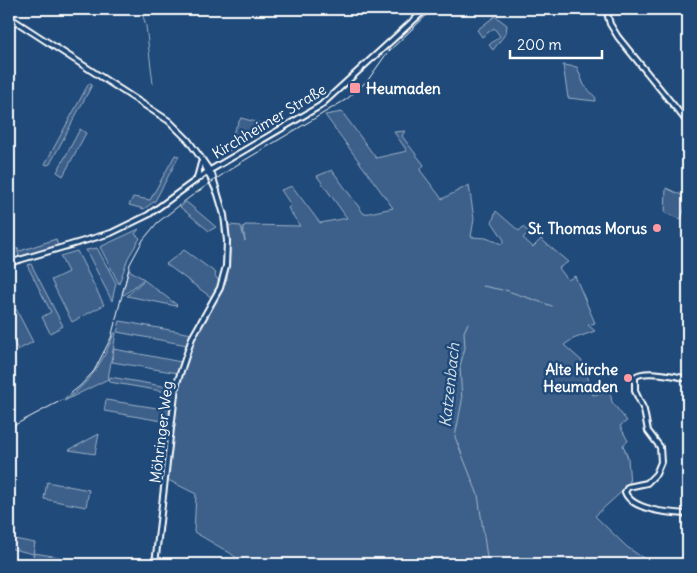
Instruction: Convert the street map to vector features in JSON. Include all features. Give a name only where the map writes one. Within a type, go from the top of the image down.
[{"type":"street","name":"Kirchheimer Straße","points":[[9,263],[126,227],[152,212],[196,179],[320,106],[426,9]]},
{"type":"street","points":[[606,9],[610,24],[618,37],[688,123]]},
{"type":"street","points":[[9,17],[161,115],[184,136],[209,171]]},
{"type":"street","points":[[201,158],[201,171],[196,179],[207,180],[212,184]]},
{"type":"street","name":"Möhringer Weg","points":[[209,171],[212,184],[217,193]]},
{"type":"street","name":"Möhringer Weg","points":[[155,564],[176,386],[192,338],[220,288],[225,271],[227,237],[217,193],[209,171]]},
{"type":"street","points":[[688,379],[668,374],[641,374],[635,377],[635,391],[644,410],[648,431],[661,450],[661,462],[656,474],[647,483],[628,487],[625,492],[632,501],[646,508],[688,514]]},
{"type":"shaded area","points":[[495,16],[507,25],[506,33],[493,50],[489,45],[500,36],[494,28],[482,37],[477,30]]},
{"type":"shaded area","points":[[563,65],[577,67],[584,85],[596,98],[595,101],[568,98]]},
{"type":"shaded area","points":[[89,83],[92,85],[50,164],[45,164]]},
{"type":"shaded area","points":[[342,112],[376,158],[407,151],[394,132],[405,131],[402,136],[424,165],[420,170],[442,199],[469,185],[474,219],[471,237],[486,238],[502,244],[504,240],[492,222],[496,211],[519,231],[523,227],[529,232],[523,238],[533,247],[541,239],[568,262],[559,268],[568,280],[575,276],[595,323],[588,325],[595,331],[573,339],[564,345],[583,362],[593,395],[610,392],[612,402],[627,421],[620,426],[628,441],[623,445],[628,458],[630,484],[595,516],[627,547],[652,564],[244,564],[230,553],[194,532],[196,494],[168,480],[177,390],[193,339],[227,279],[230,254],[229,225],[241,226],[245,241],[243,228],[245,225],[300,226],[288,208],[291,205],[281,190],[292,186],[320,223],[347,218],[317,176],[332,170],[364,214],[393,208],[325,115]]},
{"type":"shaded area","points":[[241,118],[267,125],[268,127],[219,157]]},
{"type":"shaded area","points":[[80,129],[86,133],[63,176],[57,172]]},
{"type":"shaded area","points":[[175,155],[179,156],[155,201],[144,209],[129,205],[133,197],[150,200]]},
{"type":"shaded area","points":[[666,188],[688,198],[681,219],[665,213]]},
{"type":"shaded area","points":[[186,202],[216,227],[209,231],[180,207]]},
{"type":"shaded area","points":[[139,229],[135,234],[140,238],[128,258],[119,284],[100,247]]},
{"type":"shaded area","points":[[56,239],[58,246],[19,257],[17,248],[20,251]]},
{"type":"shaded area","points":[[97,248],[116,283],[112,301],[86,250]]},
{"type":"shaded area","points":[[184,250],[216,273],[215,276],[220,282],[212,298],[166,264]]},
{"type":"shaded area","points":[[77,251],[104,305],[72,322],[51,280],[68,272],[60,256]]},
{"type":"shaded area","points":[[31,264],[63,326],[50,333],[42,317],[51,312],[27,265]]},
{"type":"shaded area","points":[[129,270],[144,279],[124,295],[122,294]]},
{"type":"shaded area","points":[[144,280],[177,305],[127,296]]},
{"type":"shaded area","points":[[16,309],[33,342],[18,350],[9,333],[9,313]]},
{"type":"shaded area","points":[[120,321],[192,334],[187,345],[117,332]]},
{"type":"shaded area","points":[[114,333],[116,333],[108,379],[64,401],[81,387],[95,371]]},
{"type":"shaded area","points":[[114,349],[181,362],[178,373],[112,362]]},
{"type":"shaded area","points":[[110,377],[174,388],[173,393],[109,382]]},
{"type":"shaded area","points":[[106,400],[170,410],[169,425],[163,424],[162,421],[104,411]]},
{"type":"shaded area","points":[[99,434],[95,454],[69,450]]},
{"type":"shaded area","points":[[47,482],[89,490],[86,507],[44,499]]},
{"type":"shaded area","points":[[9,538],[35,543],[33,554],[9,548]]},
{"type":"shaded area","points":[[34,553],[77,560],[76,564],[32,564]]},
{"type":"waterway","points":[[141,9],[146,26],[153,84]]},
{"type":"waterway","points":[[483,286],[502,290]]},
{"type":"waterway","points":[[505,290],[552,306]]},
{"type":"waterway","name":"Katzenbach","points":[[468,323],[464,332],[465,348],[460,366],[462,401],[455,437],[478,495],[488,564]]},
{"type":"tram line","points":[[9,428],[64,399],[94,371],[111,338],[130,264],[143,240],[157,223],[190,197],[235,166],[347,99],[368,80],[387,53],[433,9]]},
{"type":"place","name":"Heumaden","points":[[355,88]]},
{"type":"place","name":"St. Thomas Morus","points":[[657,228]]},
{"type":"place","name":"Alte Kirche Heumaden","points":[[628,378]]}]
